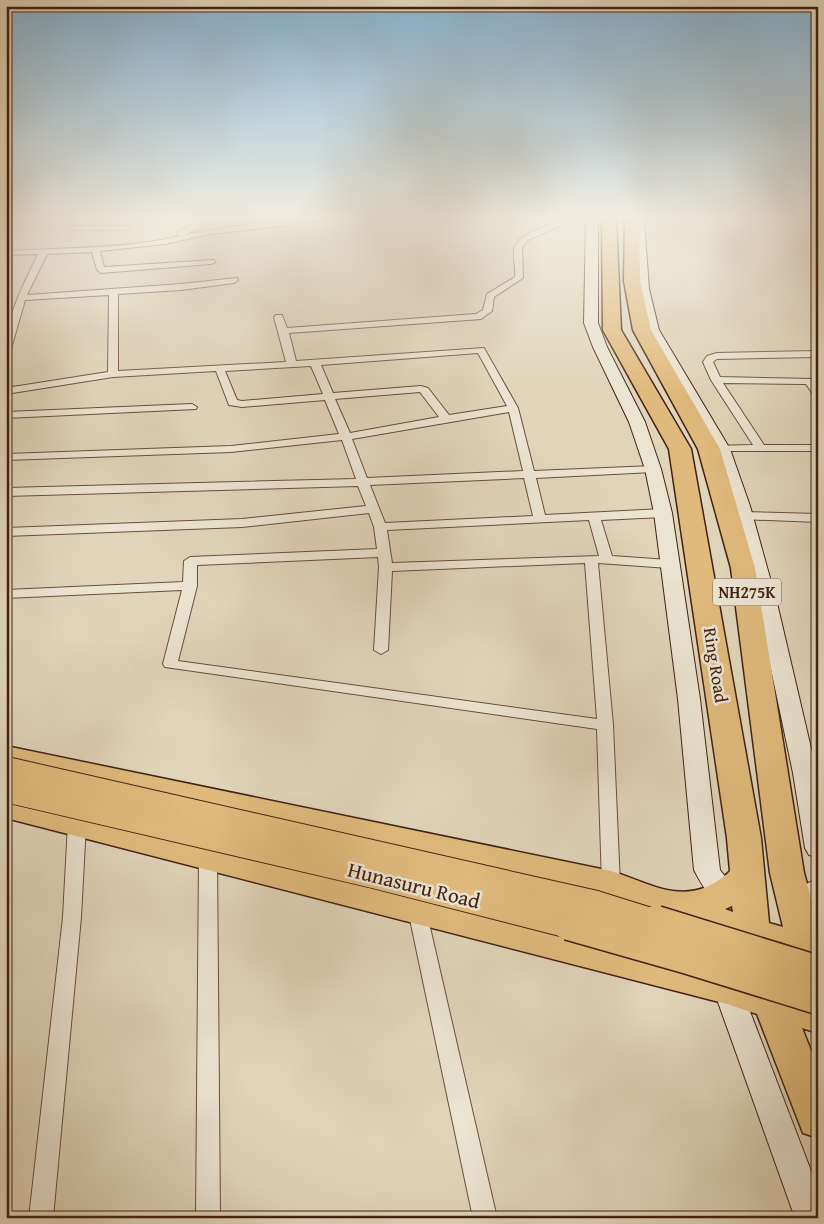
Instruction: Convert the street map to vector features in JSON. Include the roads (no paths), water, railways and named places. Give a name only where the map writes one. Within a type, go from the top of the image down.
[{"type":"highway","name":"Ring Road","points":[[611,276],[612,330],[680,448],[689,512],[702,576],[737,885],[773,1005],[818,1119]]},
{"type":"highway","name":"NH275K","points":[[632,276],[642,330],[715,449],[743,568],[764,714],[807,893],[818,981]]},
{"type":"highway","points":[[6,756],[611,884],[680,907],[814,957]]},
{"type":"highway","points":[[6,806],[727,988],[773,1005],[818,1018]]},
{"type":"highway","points":[[680,907],[713,901],[737,885]]},
{"type":"main road","name":"Hunasuru Road","points":[[6,771],[596,905],[814,957]]},
{"type":"main road","name":"Hunasuru Road","points":[[6,788],[68,804],[311,859],[529,914],[720,965],[818,997]]},
{"type":"street","points":[[6,348],[21,298],[32,276]]},
{"type":"street","points":[[284,331],[478,317],[487,311],[490,296],[519,276]]},
{"type":"street","points":[[591,276],[591,323],[600,347],[637,422],[653,469],[663,513],[689,699],[708,870],[712,880],[737,885]]},
{"type":"street","points":[[642,276],[652,330],[715,449],[743,516],[767,603],[802,763],[818,848]]},
{"type":"street","points":[[21,298],[114,292],[234,280]]},
{"type":"street","points":[[113,374],[115,336],[112,309],[114,292]]},
{"type":"street","points":[[279,317],[291,356],[291,364]]},
{"type":"street","points":[[6,391],[113,374],[315,363],[481,350],[513,408],[540,518]]},
{"type":"street","points":[[760,448],[716,380],[708,362],[710,358],[717,356],[818,354]]},
{"type":"street","points":[[315,363],[346,437],[380,527],[386,567],[381,650]]},
{"type":"street","points":[[219,368],[233,403],[242,404],[421,388],[444,418]]},
{"type":"street","points":[[716,380],[813,381],[818,394]]},
{"type":"street","points":[[6,414],[192,407]]},
{"type":"street","points":[[6,457],[263,447],[346,437],[444,418],[513,408]]},
{"type":"street","points":[[715,449],[818,448]]},
{"type":"street","points":[[6,492],[362,482],[653,469]]},
{"type":"street","points":[[6,532],[242,523],[373,509]]},
{"type":"street","points":[[380,527],[540,518],[594,518],[663,513]]},
{"type":"street","points":[[743,516],[818,518]]},
{"type":"street","points":[[594,518],[599,559],[611,884]]},
{"type":"street","points":[[384,553],[190,562],[190,586],[170,664],[325,684],[605,725]]},
{"type":"street","points":[[386,567],[599,559],[669,564]]},
{"type":"street","points":[[6,594],[190,586]]},
{"type":"street","points":[[764,714],[802,763]]},
{"type":"street","points":[[41,1218],[72,917],[77,824]]},
{"type":"street","points":[[208,857],[208,1218]]},
{"type":"street","points":[[417,910],[485,1218]]},
{"type":"street","points":[[727,988],[812,1218]]}]
